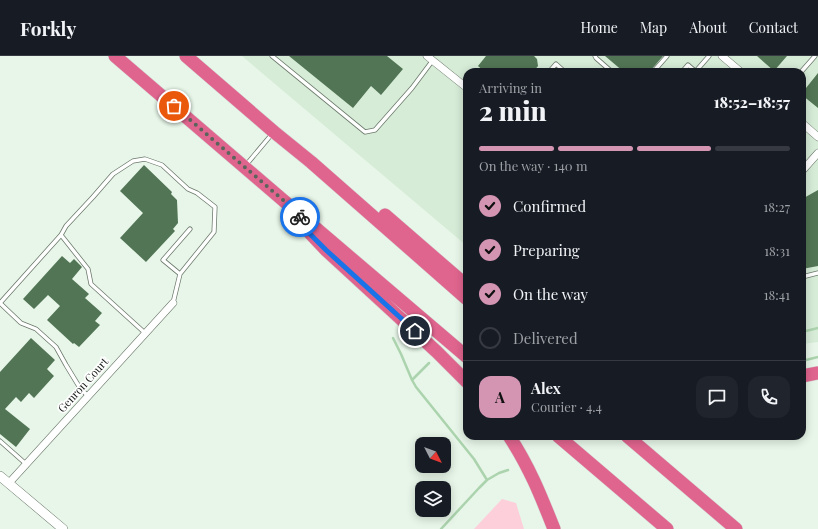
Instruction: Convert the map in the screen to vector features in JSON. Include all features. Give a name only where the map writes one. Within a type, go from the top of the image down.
[{"type":"highway","points":[[115,56],[463,354]]},
{"type":"highway","points":[[186,56],[311,162],[463,295]]},
{"type":"highway","points":[[311,162],[348,186],[463,283]]},
{"type":"highway","points":[[298,213],[307,231],[463,378]]},
{"type":"highway","points":[[806,375],[818,373]]},
{"type":"highway","points":[[512,440],[521,453],[554,529]]},
{"type":"highway","points":[[563,440],[667,529]]},
{"type":"highway","points":[[632,440],[736,529]]},
{"type":"street","points":[[722,56],[736,68]]},
{"type":"street","points":[[430,58],[463,85]]},
{"type":"street","points":[[806,126],[818,137]]},
{"type":"street","points":[[806,166],[818,153]]},
{"type":"street","name":"Genron Court","points":[[9,483],[173,302]]},
{"type":"street","points":[[0,476],[58,527]]},
{"type":"lane","points":[[272,56],[365,132],[375,130],[412,88],[430,58]]},
{"type":"lane","points":[[595,56],[607,68]]},
{"type":"lane","points":[[656,68],[667,56]]},
{"type":"lane","points":[[699,68],[709,56]]},
{"type":"lane","points":[[804,68],[815,56]]},
{"type":"lane","points":[[552,68],[556,64],[560,68]]},
{"type":"lane","points":[[244,167],[274,132]]},
{"type":"lane","points":[[88,396],[80,388],[56,346],[36,329],[21,323],[0,303],[113,174],[133,161],[145,159],[162,165],[188,189],[197,193],[215,207],[214,232],[180,274],[173,302]]},
{"type":"lane","points":[[180,274],[163,260],[190,229]]},
{"type":"lane","points":[[61,235],[88,269],[91,284],[145,333]]},
{"type":"lane","points":[[806,276],[818,274]]},
{"type":"lane","points":[[0,441],[26,464]]},
{"type":"shaded area","points":[[242,56],[818,56],[818,342],[806,344],[806,68],[463,68],[463,243]]},
{"type":"shaded area","points":[[502,499],[516,503],[524,529],[474,529]]},
{"type":"building","points":[[289,56],[387,56],[403,69],[381,95],[371,86],[353,108]]},
{"type":"building","points":[[486,56],[534,56],[537,59],[538,66],[536,68],[480,68],[478,66]]},
{"type":"building","points":[[605,56],[663,56],[653,68],[619,68]]},
{"type":"building","points":[[757,56],[787,56],[777,68],[771,68]]},
{"type":"building","points":[[818,73],[818,108],[806,98],[806,88]]},
{"type":"building","points":[[144,165],[172,192],[171,194],[177,200],[178,223],[173,229],[175,231],[146,262],[120,238],[143,213],[120,191]]},
{"type":"building","points":[[818,190],[818,266],[806,268],[806,197]]},
{"type":"building","points":[[62,256],[70,263],[74,259],[82,267],[72,279],[89,294],[85,298],[102,313],[95,321],[100,325],[79,347],[74,343],[73,344],[47,320],[60,306],[48,295],[34,309],[23,299]]},
{"type":"building","points":[[31,338],[55,360],[47,369],[54,376],[34,398],[29,393],[21,402],[16,397],[5,409],[30,429],[16,447],[0,434],[0,372]]},
{"type":"waterway","points":[[806,331],[818,328]]},
{"type":"waterway","points":[[393,338],[416,387],[474,459],[487,480]]},
{"type":"waterway","points":[[806,360],[818,357]]},
{"type":"waterway","points":[[412,380],[429,363]]},
{"type":"waterway","points":[[441,529],[487,480],[508,470]]},
{"type":"way so far","points":[[174,106],[298,213],[300,217]]},
{"type":"route","points":[[300,217],[307,231],[326,250],[415,331]]}]
